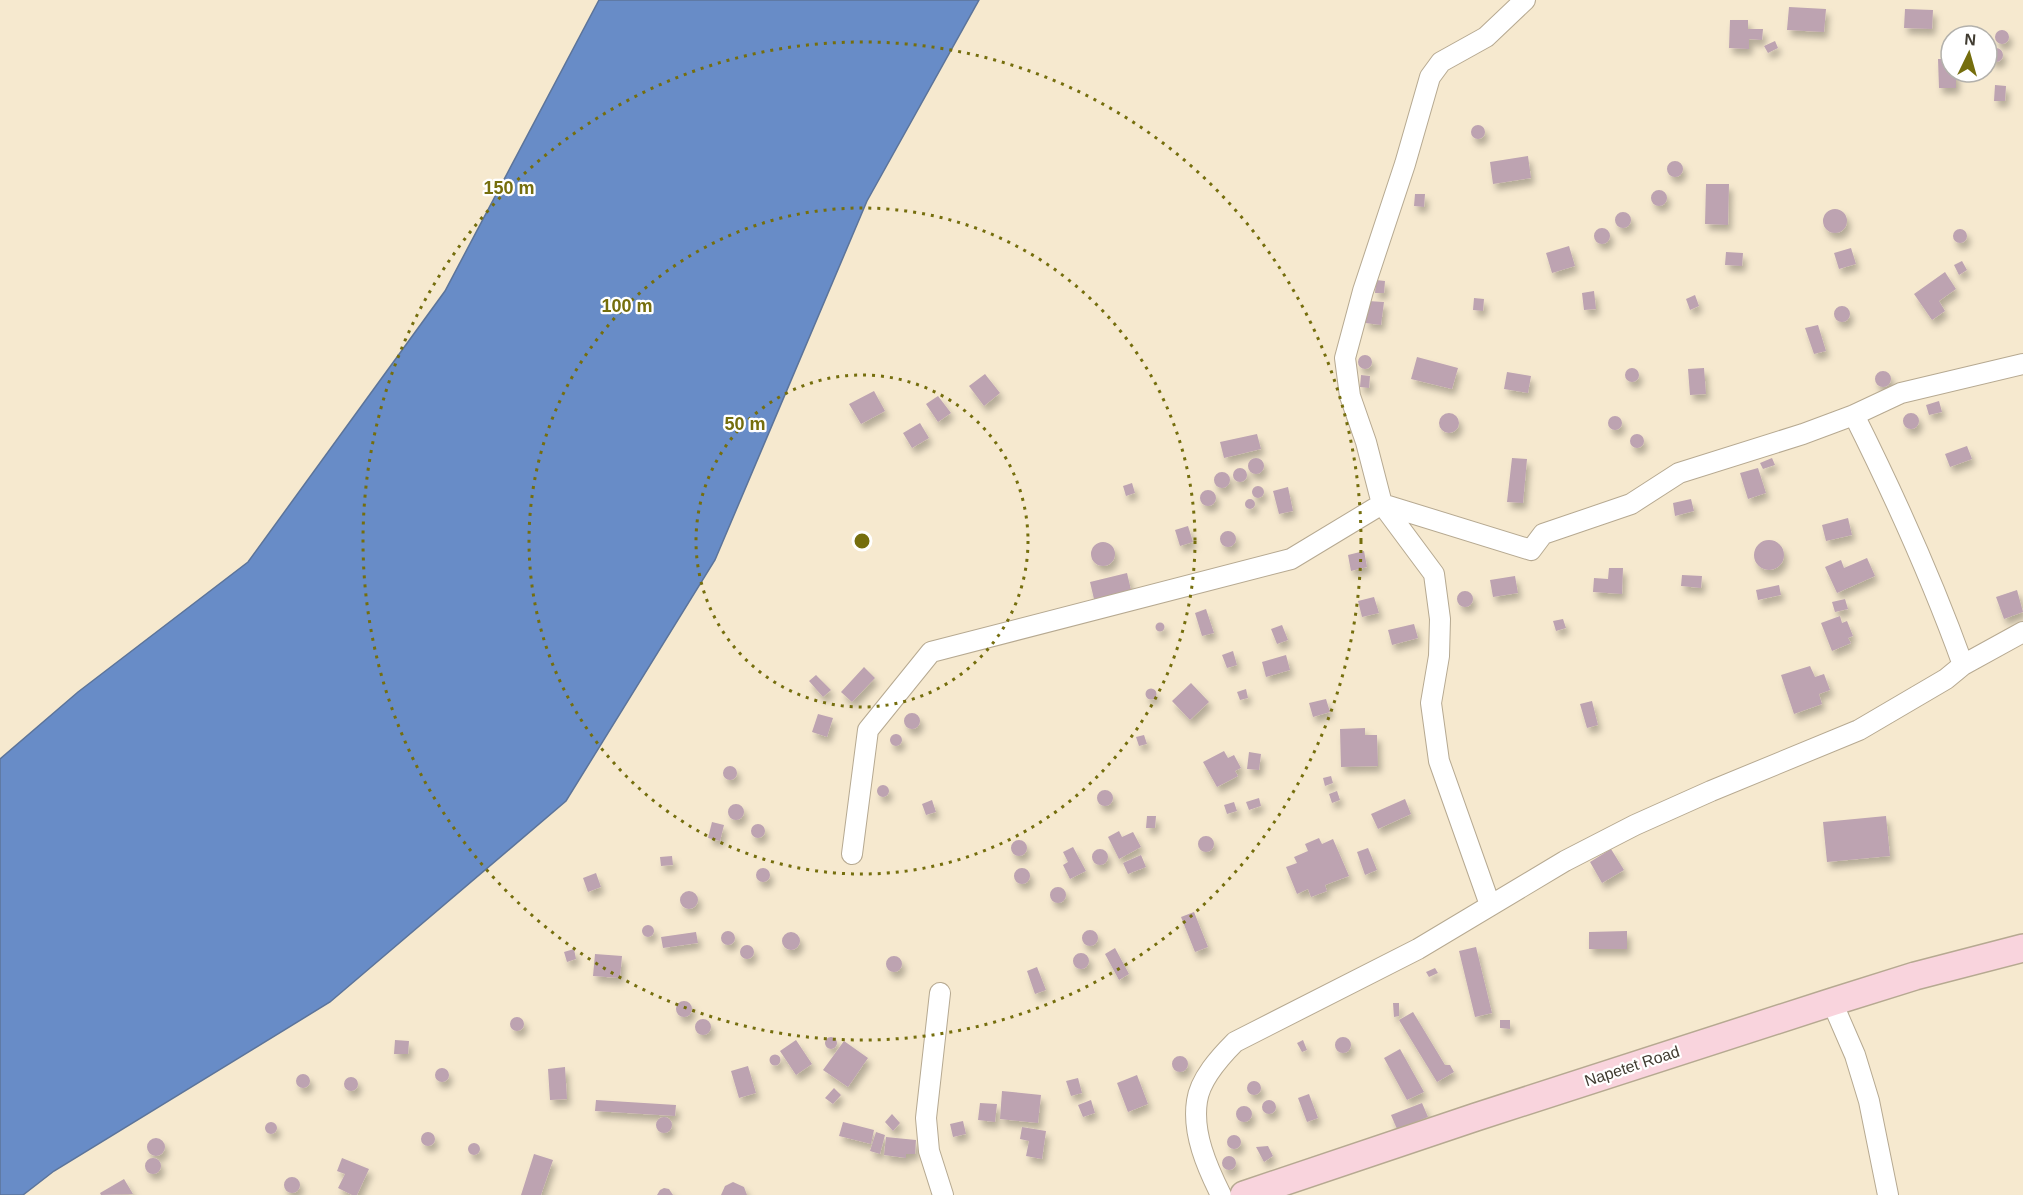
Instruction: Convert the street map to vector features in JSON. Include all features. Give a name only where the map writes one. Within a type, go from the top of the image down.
[{"type":"main road","name":"Napetet Road","points":[[1244,1195],[1832,1002],[1915,976],[2023,948]]},
{"type":"street","points":[[1490,905],[1439,760],[1431,703],[1439,656],[1440,619],[1434,574],[1382,504],[1366,442],[1350,396],[1345,358],[1363,291],[1405,164],[1430,77],[1441,62],[1486,36],[1525,0]]},
{"type":"street","points":[[852,854],[868,730],[931,652],[1290,559],[1382,504],[1531,550],[1543,534],[1630,504],[1679,473],[1803,434],[1854,415],[1901,393],[2023,364]]},
{"type":"street","points":[[1854,415],[1886,478],[1924,564],[1963,665]]},
{"type":"street","points":[[1221,1195],[1208,1170],[1203,1152],[1197,1116],[1197,1099],[1220,1057],[1235,1042],[1418,949],[1565,861],[1635,825],[1859,730],[1946,679],[1963,665],[2023,632]]},
{"type":"street","points":[[940,993],[927,1118],[929,1151],[943,1195]]},
{"type":"street","points":[[1832,1002],[1855,1055],[1869,1101],[1888,1195]]},
{"type":"water","points":[[599,0],[979,0],[867,201],[715,560],[566,801],[330,1002],[54,1171],[23,1195],[0,1195],[0,759],[78,692],[248,562],[445,291]]},
{"type":"building","points":[[1789,7],[1826,9],[1824,32],[1787,30]]},
{"type":"building","points":[[1905,9],[1933,10],[1932,29],[1904,28]]},
{"type":"building","points":[[1730,20],[1748,20],[1748,29],[1763,29],[1762,40],[1749,39],[1749,49],[1729,48]]},
{"type":"building","points":[[1999,31],[2005,31],[2008,34],[2007,42],[1999,43]]},
{"type":"building","points":[[1775,41],[1778,48],[1768,53],[1764,46]]},
{"type":"building","points":[[1999,49],[2002,52],[2002,58],[1999,61]]},
{"type":"building","points":[[1938,59],[1939,84],[1956,84],[1956,88],[1939,88]]},
{"type":"building","points":[[1995,85],[2006,86],[2005,101],[1994,101]]},
{"type":"building","points":[[1478,125],[1483,127],[1485,132],[1483,137],[1478,139],[1473,137],[1471,132],[1473,127]]},
{"type":"building","points":[[1528,156],[1531,178],[1493,184],[1490,162]]},
{"type":"building","points":[[1675,161],[1681,163],[1683,169],[1681,175],[1675,177],[1669,175],[1667,169],[1669,163]]},
{"type":"building","points":[[1706,184],[1729,184],[1728,225],[1705,224]]},
{"type":"building","points":[[1659,190],[1665,192],[1667,198],[1665,204],[1659,206],[1653,204],[1651,198],[1653,192]]},
{"type":"building","points":[[1415,194],[1425,194],[1424,207],[1414,206]]},
{"type":"building","points":[[1835,209],[1844,212],[1847,221],[1844,230],[1835,233],[1826,230],[1823,221],[1826,212]]},
{"type":"building","points":[[1623,212],[1629,214],[1631,220],[1629,226],[1623,228],[1617,226],[1615,220],[1617,214]]},
{"type":"building","points":[[1602,228],[1608,230],[1610,236],[1608,242],[1602,244],[1596,242],[1594,236],[1596,230]]},
{"type":"building","points":[[1957,229],[1963,229],[1967,236],[1963,243],[1957,243],[1953,239],[1953,233]]},
{"type":"building","points":[[1569,246],[1575,266],[1552,273],[1546,253]]},
{"type":"building","points":[[1851,248],[1856,264],[1839,269],[1834,253]]},
{"type":"building","points":[[1726,252],[1743,253],[1742,266],[1725,265]]},
{"type":"building","points":[[1962,261],[1967,270],[1959,275],[1954,265]]},
{"type":"building","points":[[1945,272],[1956,289],[1939,301],[1945,311],[1932,320],[1914,294]]},
{"type":"building","points":[[1376,280],[1385,281],[1384,293],[1375,293]]},
{"type":"building","points":[[1594,291],[1596,309],[1584,310],[1582,293]]},
{"type":"building","points":[[1695,295],[1699,306],[1690,310],[1686,299]]},
{"type":"building","points":[[1474,298],[1484,299],[1483,311],[1473,310]]},
{"type":"building","points":[[1368,301],[1384,302],[1381,325],[1365,323]]},
{"type":"building","points":[[1842,306],[1848,308],[1850,314],[1848,320],[1842,322],[1836,320],[1834,314],[1836,308]]},
{"type":"building","points":[[1818,325],[1826,351],[1814,354],[1805,328]]},
{"type":"building","points":[[1365,355],[1370,357],[1372,362],[1370,367],[1365,369],[1360,367],[1358,362],[1360,357]]},
{"type":"building","points":[[1417,357],[1458,368],[1452,389],[1411,379]]},
{"type":"building","points":[[1632,368],[1637,370],[1639,375],[1637,380],[1632,382],[1627,380],[1625,375],[1627,370]]},
{"type":"building","points":[[1704,368],[1706,394],[1690,395],[1688,369]]},
{"type":"building","points":[[1883,371],[1889,373],[1891,379],[1889,385],[1883,387],[1877,385],[1875,379],[1877,373]]},
{"type":"building","points":[[1507,372],[1531,376],[1528,393],[1504,389]]},
{"type":"building","points":[[985,374],[1000,393],[984,406],[969,386]]},
{"type":"building","points":[[1361,375],[1370,376],[1369,388],[1360,387]]},
{"type":"building","points":[[874,391],[885,411],[861,424],[849,404]]},
{"type":"building","points":[[938,396],[951,413],[938,422],[926,404]]},
{"type":"building","points":[[1939,401],[1942,412],[1929,415],[1926,405]]},
{"type":"building","points":[[1445,413],[1453,413],[1459,419],[1459,427],[1453,433],[1445,433],[1439,427],[1439,419]]},
{"type":"building","points":[[1911,413],[1917,415],[1919,421],[1917,427],[1911,429],[1905,427],[1903,421],[1905,415]]},
{"type":"building","points":[[1615,416],[1620,418],[1622,423],[1620,428],[1615,430],[1610,428],[1608,423],[1610,418]]},
{"type":"building","points":[[920,423],[929,438],[912,448],[903,433]]},
{"type":"building","points":[[1257,434],[1261,449],[1224,458],[1220,442]]},
{"type":"building","points":[[1637,434],[1642,436],[1644,441],[1642,446],[1637,448],[1632,446],[1630,441],[1632,436]]},
{"type":"building","points":[[1967,446],[1972,459],[1950,467],[1945,454]]},
{"type":"building","points":[[1256,458],[1262,460],[1264,466],[1262,472],[1256,474],[1250,472],[1248,466],[1250,460]]},
{"type":"building","points":[[1512,458],[1527,459],[1523,503],[1507,502]]},
{"type":"building","points":[[1772,458],[1775,465],[1763,469],[1760,463]]},
{"type":"building","points":[[1240,468],[1245,470],[1247,475],[1245,480],[1240,482],[1235,480],[1233,475],[1235,470]]},
{"type":"building","points":[[1758,468],[1766,493],[1748,499],[1740,473]]},
{"type":"building","points":[[1222,472],[1228,474],[1230,480],[1228,486],[1222,488],[1216,486],[1214,480],[1216,474]]},
{"type":"building","points":[[1132,483],[1135,493],[1126,496],[1123,486]]},
{"type":"building","points":[[1260,486],[1264,492],[1260,498],[1256,498],[1252,490]]},
{"type":"building","points":[[1288,487],[1293,511],[1279,514],[1273,491]]},
{"type":"building","points":[[1208,490],[1216,498],[1208,506],[1200,498]]},
{"type":"building","points":[[1250,499],[1254,500],[1254,508],[1250,509],[1246,508],[1245,504],[1246,500]]},
{"type":"building","points":[[1691,499],[1694,511],[1675,516],[1673,503]]},
{"type":"building","points":[[1848,518],[1852,535],[1826,541],[1822,525]]},
{"type":"building","points":[[1188,526],[1193,542],[1180,546],[1175,530]]},
{"type":"building","points":[[1228,531],[1234,533],[1236,539],[1234,545],[1228,547],[1222,545],[1220,539],[1222,533]]},
{"type":"building","points":[[1769,540],[1775,541],[1783,549],[1783,561],[1775,569],[1769,570],[1763,569],[1755,561],[1754,555],[1755,549],[1763,541]]},
{"type":"building","points":[[1103,542],[1108,543],[1114,549],[1114,559],[1108,565],[1103,566],[1098,565],[1092,559],[1091,554],[1092,549],[1098,543]]},
{"type":"building","points":[[1364,551],[1367,567],[1351,571],[1348,555]]},
{"type":"building","points":[[1867,558],[1875,576],[1837,593],[1825,567],[1841,560],[1844,568]]},
{"type":"building","points":[[1609,568],[1623,568],[1622,594],[1593,592],[1594,578],[1608,579]]},
{"type":"building","points":[[1127,573],[1131,590],[1094,599],[1090,582]]},
{"type":"building","points":[[1682,575],[1702,576],[1701,588],[1681,586]]},
{"type":"building","points":[[1515,576],[1518,593],[1493,597],[1490,580]]},
{"type":"building","points":[[1779,585],[1781,595],[1758,600],[1756,590]]},
{"type":"building","points":[[2017,590],[2023,612],[2004,619],[1996,597]]},
{"type":"building","points":[[1465,591],[1471,593],[1473,599],[1471,605],[1465,607],[1459,605],[1457,599],[1459,593]]},
{"type":"building","points":[[1374,597],[1379,613],[1362,617],[1358,601]]},
{"type":"building","points":[[1845,599],[1848,609],[1835,612],[1832,602]]},
{"type":"building","points":[[1206,609],[1214,633],[1202,636],[1195,613]]},
{"type":"building","points":[[1840,616],[1842,623],[1847,621],[1853,636],[1848,638],[1851,643],[1832,651],[1821,623]]},
{"type":"building","points":[[1563,619],[1566,628],[1556,631],[1553,621]]},
{"type":"building","points":[[1160,622],[1165,627],[1160,632],[1155,627]]},
{"type":"building","points":[[1414,624],[1418,638],[1392,645],[1388,630]]},
{"type":"building","points":[[1282,625],[1288,640],[1277,644],[1271,629]]},
{"type":"building","points":[[1233,651],[1237,665],[1227,668],[1222,655]]},
{"type":"building","points":[[1286,655],[1290,670],[1266,677],[1262,662]]},
{"type":"building","points":[[1810,666],[1815,677],[1824,674],[1830,690],[1819,694],[1822,704],[1794,714],[1781,675]]},
{"type":"building","points":[[864,667],[875,678],[852,702],[841,692]]},
{"type":"building","points":[[816,675],[831,690],[823,697],[809,681]]},
{"type":"building","points":[[1191,683],[1209,702],[1190,720],[1172,701]]},
{"type":"building","points":[[1151,689],[1155,690],[1155,698],[1151,699],[1147,698],[1146,694],[1147,690]]},
{"type":"building","points":[[1246,689],[1248,698],[1240,700],[1237,692]]},
{"type":"building","points":[[1326,699],[1330,712],[1313,717],[1309,703]]},
{"type":"building","points":[[1592,701],[1598,725],[1587,728],[1580,704]]},
{"type":"building","points":[[912,713],[918,715],[920,721],[918,727],[912,729],[906,727],[904,721],[906,715]]},
{"type":"building","points":[[818,714],[833,718],[827,737],[812,732]]},
{"type":"building","points":[[1365,728],[1365,735],[1377,735],[1378,766],[1341,767],[1340,729]]},
{"type":"building","points":[[898,734],[901,735],[901,745],[894,746],[891,745],[890,738],[891,735]]},
{"type":"building","points":[[1144,735],[1147,744],[1139,746],[1136,737]]},
{"type":"building","points":[[1224,751],[1228,758],[1234,755],[1241,768],[1235,771],[1238,776],[1217,787],[1203,762]]},
{"type":"building","points":[[1249,752],[1261,754],[1259,770],[1247,769]]},
{"type":"building","points":[[730,766],[735,768],[737,773],[735,778],[730,780],[725,778],[723,773],[725,768]]},
{"type":"building","points":[[1331,776],[1333,783],[1325,786],[1323,778]]},
{"type":"building","points":[[885,785],[888,786],[888,796],[881,797],[878,796],[877,789],[878,786]]},
{"type":"building","points":[[1105,790],[1111,792],[1113,798],[1111,804],[1105,806],[1099,804],[1097,798],[1099,792]]},
{"type":"building","points":[[1337,791],[1340,800],[1332,803],[1329,794]]},
{"type":"building","points":[[1259,798],[1261,806],[1249,810],[1246,802]]},
{"type":"building","points":[[1405,799],[1411,814],[1378,829],[1371,814]]},
{"type":"building","points":[[932,800],[936,812],[926,815],[922,804]]},
{"type":"building","points":[[1234,802],[1237,811],[1227,814],[1224,805]]},
{"type":"building","points":[[736,804],[742,806],[744,812],[742,818],[736,820],[730,818],[728,812],[730,806]]},
{"type":"building","points":[[1147,816],[1156,816],[1155,828],[1146,828]]},
{"type":"building","points":[[1886,816],[1890,856],[1827,862],[1823,822]]},
{"type":"building","points":[[712,822],[724,825],[720,841],[708,838]]},
{"type":"building","points":[[758,824],[763,826],[765,831],[763,836],[758,838],[753,836],[751,831],[753,826]]},
{"type":"building","points":[[1119,831],[1122,837],[1133,832],[1141,847],[1119,859],[1108,837]]},
{"type":"building","points":[[1206,836],[1212,838],[1214,844],[1212,850],[1206,852],[1200,850],[1198,844],[1200,838]]},
{"type":"building","points":[[1319,838],[1322,844],[1333,839],[1349,876],[1325,885],[1327,891],[1311,897],[1308,889],[1297,894],[1286,867],[1297,863],[1294,857],[1308,851],[1305,844]]},
{"type":"building","points":[[1019,840],[1025,842],[1027,848],[1025,854],[1019,856],[1013,854],[1011,848],[1013,842]]},
{"type":"building","points":[[1073,847],[1086,871],[1070,879],[1063,865],[1068,862],[1063,852]]},
{"type":"building","points":[[1368,848],[1377,870],[1365,875],[1357,852]]},
{"type":"building","points":[[1100,849],[1106,851],[1108,857],[1106,863],[1100,865],[1094,863],[1092,857],[1094,851]]},
{"type":"building","points":[[1611,849],[1624,870],[1602,883],[1590,862]]},
{"type":"building","points":[[1141,855],[1146,867],[1128,874],[1123,863]]},
{"type":"building","points":[[672,856],[673,865],[661,866],[660,857]]},
{"type":"building","points":[[760,868],[766,868],[770,875],[766,882],[760,882],[756,878],[756,872]]},
{"type":"building","points":[[1022,868],[1028,870],[1030,876],[1028,882],[1022,884],[1016,882],[1014,876],[1016,870]]},
{"type":"building","points":[[596,873],[601,887],[588,892],[583,878]]},
{"type":"building","points":[[1058,887],[1064,889],[1066,895],[1064,901],[1058,903],[1052,901],[1050,895],[1052,889]]},
{"type":"building","points":[[685,891],[693,891],[698,896],[696,907],[685,909],[680,904],[680,896]]},
{"type":"building","points":[[1194,912],[1208,947],[1195,952],[1181,917]]},
{"type":"building","points":[[650,925],[654,931],[650,937],[646,937],[642,929]]},
{"type":"building","points":[[1090,930],[1096,932],[1098,938],[1096,944],[1090,946],[1084,944],[1082,938],[1084,932]]},
{"type":"building","points":[[728,931],[733,933],[735,938],[733,943],[728,945],[723,943],[721,938],[723,933]]},
{"type":"building","points":[[1627,931],[1627,949],[1589,949],[1589,932]]},
{"type":"building","points":[[696,932],[698,943],[663,948],[661,937]]},
{"type":"building","points":[[791,932],[798,934],[800,941],[798,948],[791,950],[784,948],[782,941],[784,934]]},
{"type":"building","points":[[747,945],[752,947],[754,952],[752,957],[747,959],[742,957],[740,952],[742,947]]},
{"type":"building","points":[[1476,947],[1492,1013],[1475,1017],[1459,951]]},
{"type":"building","points":[[1115,948],[1129,974],[1119,980],[1105,954]]},
{"type":"building","points":[[574,949],[576,959],[567,962],[564,952]]},
{"type":"building","points":[[1081,953],[1087,955],[1089,961],[1087,967],[1081,969],[1075,967],[1073,961],[1075,955]]},
{"type":"building","points":[[595,954],[622,956],[620,978],[593,976]]},
{"type":"building","points":[[894,956],[900,958],[902,964],[900,970],[894,972],[888,970],[886,964],[888,958]]},
{"type":"building","points":[[1037,967],[1046,990],[1035,994],[1027,971]]},
{"type":"building","points":[[1435,968],[1438,973],[1429,977],[1426,972]]},
{"type":"building","points":[[684,1001],[690,1003],[692,1009],[690,1015],[684,1017],[678,1015],[676,1009],[678,1003]]},
{"type":"building","points":[[1393,1003],[1399,1003],[1399,1016],[1394,1017]]},
{"type":"building","points":[[1413,1012],[1445,1065],[1450,1065],[1454,1072],[1437,1082],[1399,1020]]},
{"type":"building","points":[[517,1017],[522,1019],[524,1024],[522,1029],[517,1031],[512,1029],[510,1024],[512,1019]]},
{"type":"building","points":[[703,1019],[709,1021],[711,1027],[709,1033],[703,1035],[697,1033],[695,1027],[697,1021]]},
{"type":"building","points":[[1500,1020],[1510,1020],[1510,1029],[1500,1028]]},
{"type":"building","points":[[833,1037],[837,1043],[833,1049],[829,1049],[825,1041]]},
{"type":"building","points":[[1343,1037],[1349,1039],[1351,1045],[1349,1051],[1343,1053],[1337,1051],[1335,1045],[1337,1039]]},
{"type":"building","points":[[395,1040],[409,1041],[408,1054],[394,1054]]},
{"type":"building","points":[[796,1040],[812,1064],[796,1075],[780,1051]]},
{"type":"building","points":[[1303,1040],[1307,1050],[1302,1052],[1297,1043]]},
{"type":"building","points":[[844,1041],[868,1058],[848,1087],[823,1070]]},
{"type":"building","points":[[1400,1049],[1424,1092],[1407,1100],[1384,1058]]},
{"type":"building","points":[[775,1054],[781,1060],[775,1066],[769,1060]]},
{"type":"building","points":[[1180,1056],[1186,1058],[1188,1064],[1186,1070],[1180,1072],[1174,1070],[1172,1064],[1174,1058]]},
{"type":"building","points":[[748,1066],[756,1093],[739,1098],[731,1071]]},
{"type":"building","points":[[565,1067],[567,1099],[550,1100],[548,1069]]},
{"type":"building","points":[[442,1068],[447,1070],[449,1075],[447,1080],[442,1082],[437,1080],[435,1075],[437,1070]]},
{"type":"building","points":[[300,1074],[306,1074],[310,1081],[306,1088],[300,1088],[296,1084],[296,1078]]},
{"type":"building","points":[[1137,1075],[1148,1104],[1128,1112],[1117,1083]]},
{"type":"building","points":[[351,1077],[356,1079],[358,1084],[356,1089],[351,1091],[346,1089],[344,1084],[346,1079]]},
{"type":"building","points":[[1078,1078],[1082,1093],[1071,1096],[1066,1081]]},
{"type":"building","points":[[1251,1081],[1257,1081],[1261,1088],[1257,1095],[1251,1095],[1247,1091],[1247,1085]]},
{"type":"building","points":[[834,1088],[841,1095],[833,1104],[825,1098]]},
{"type":"building","points":[[1002,1091],[1041,1095],[1038,1123],[1000,1119]]},
{"type":"building","points":[[1309,1094],[1318,1118],[1307,1122],[1298,1098]]},
{"type":"building","points":[[596,1100],[676,1105],[675,1116],[595,1111]]},
{"type":"building","points":[[1091,1100],[1095,1113],[1083,1117],[1078,1105]]},
{"type":"building","points":[[1266,1100],[1272,1100],[1276,1107],[1272,1114],[1266,1114],[1262,1110],[1262,1104]]},
{"type":"building","points":[[980,1103],[997,1104],[995,1122],[978,1120]]},
{"type":"building","points":[[1422,1103],[1428,1117],[1397,1129],[1391,1115]]},
{"type":"building","points":[[1244,1106],[1250,1108],[1252,1114],[1250,1120],[1244,1122],[1238,1120],[1236,1114],[1238,1108]]},
{"type":"building","points":[[892,1114],[900,1123],[893,1131],[885,1122]]},
{"type":"building","points":[[664,1117],[670,1119],[672,1125],[670,1131],[664,1133],[658,1131],[656,1125],[658,1119]]},
{"type":"building","points":[[963,1121],[966,1134],[953,1137],[950,1124]]},
{"type":"building","points":[[271,1122],[277,1128],[271,1134],[265,1128]]},
{"type":"building","points":[[843,1122],[874,1130],[871,1144],[839,1136]]},
{"type":"building","points":[[1022,1127],[1046,1131],[1042,1159],[1026,1156],[1029,1141],[1020,1139]]},
{"type":"building","points":[[428,1132],[433,1134],[435,1139],[433,1144],[428,1146],[423,1144],[421,1139],[423,1134]]},
{"type":"building","points":[[876,1132],[885,1135],[880,1154],[870,1151]]},
{"type":"building","points":[[1231,1135],[1237,1135],[1241,1142],[1237,1149],[1231,1149],[1227,1145],[1227,1139]]},
{"type":"building","points":[[886,1137],[916,1140],[915,1154],[906,1154],[906,1158],[884,1155]]},
{"type":"building","points":[[156,1138],[162,1141],[165,1147],[162,1153],[156,1156],[150,1153],[147,1147],[150,1141]]},
{"type":"building","points":[[476,1143],[479,1144],[479,1154],[472,1155],[469,1154],[468,1147],[469,1144]]},
{"type":"building","points":[[1268,1146],[1273,1156],[1264,1162],[1256,1147]]},
{"type":"building","points":[[534,1154],[553,1160],[541,1195],[521,1195]]},
{"type":"building","points":[[1226,1156],[1232,1156],[1236,1163],[1232,1170],[1226,1170],[1222,1166],[1222,1160]]},
{"type":"building","points":[[153,1158],[159,1160],[161,1166],[159,1172],[153,1174],[147,1172],[145,1166],[147,1160]]},
{"type":"building","points":[[342,1158],[369,1169],[357,1195],[338,1188],[345,1174],[337,1171]]},
{"type":"building","points":[[289,1177],[295,1177],[300,1185],[298,1191],[289,1193],[284,1188],[284,1182]]},
{"type":"building","points":[[124,1179],[133,1194],[101,1195],[100,1193]]},
{"type":"building","points":[[733,1182],[744,1187],[747,1195],[721,1195],[725,1186]]},
{"type":"building","points":[[664,1188],[669,1189],[673,1195],[657,1195]]}]
